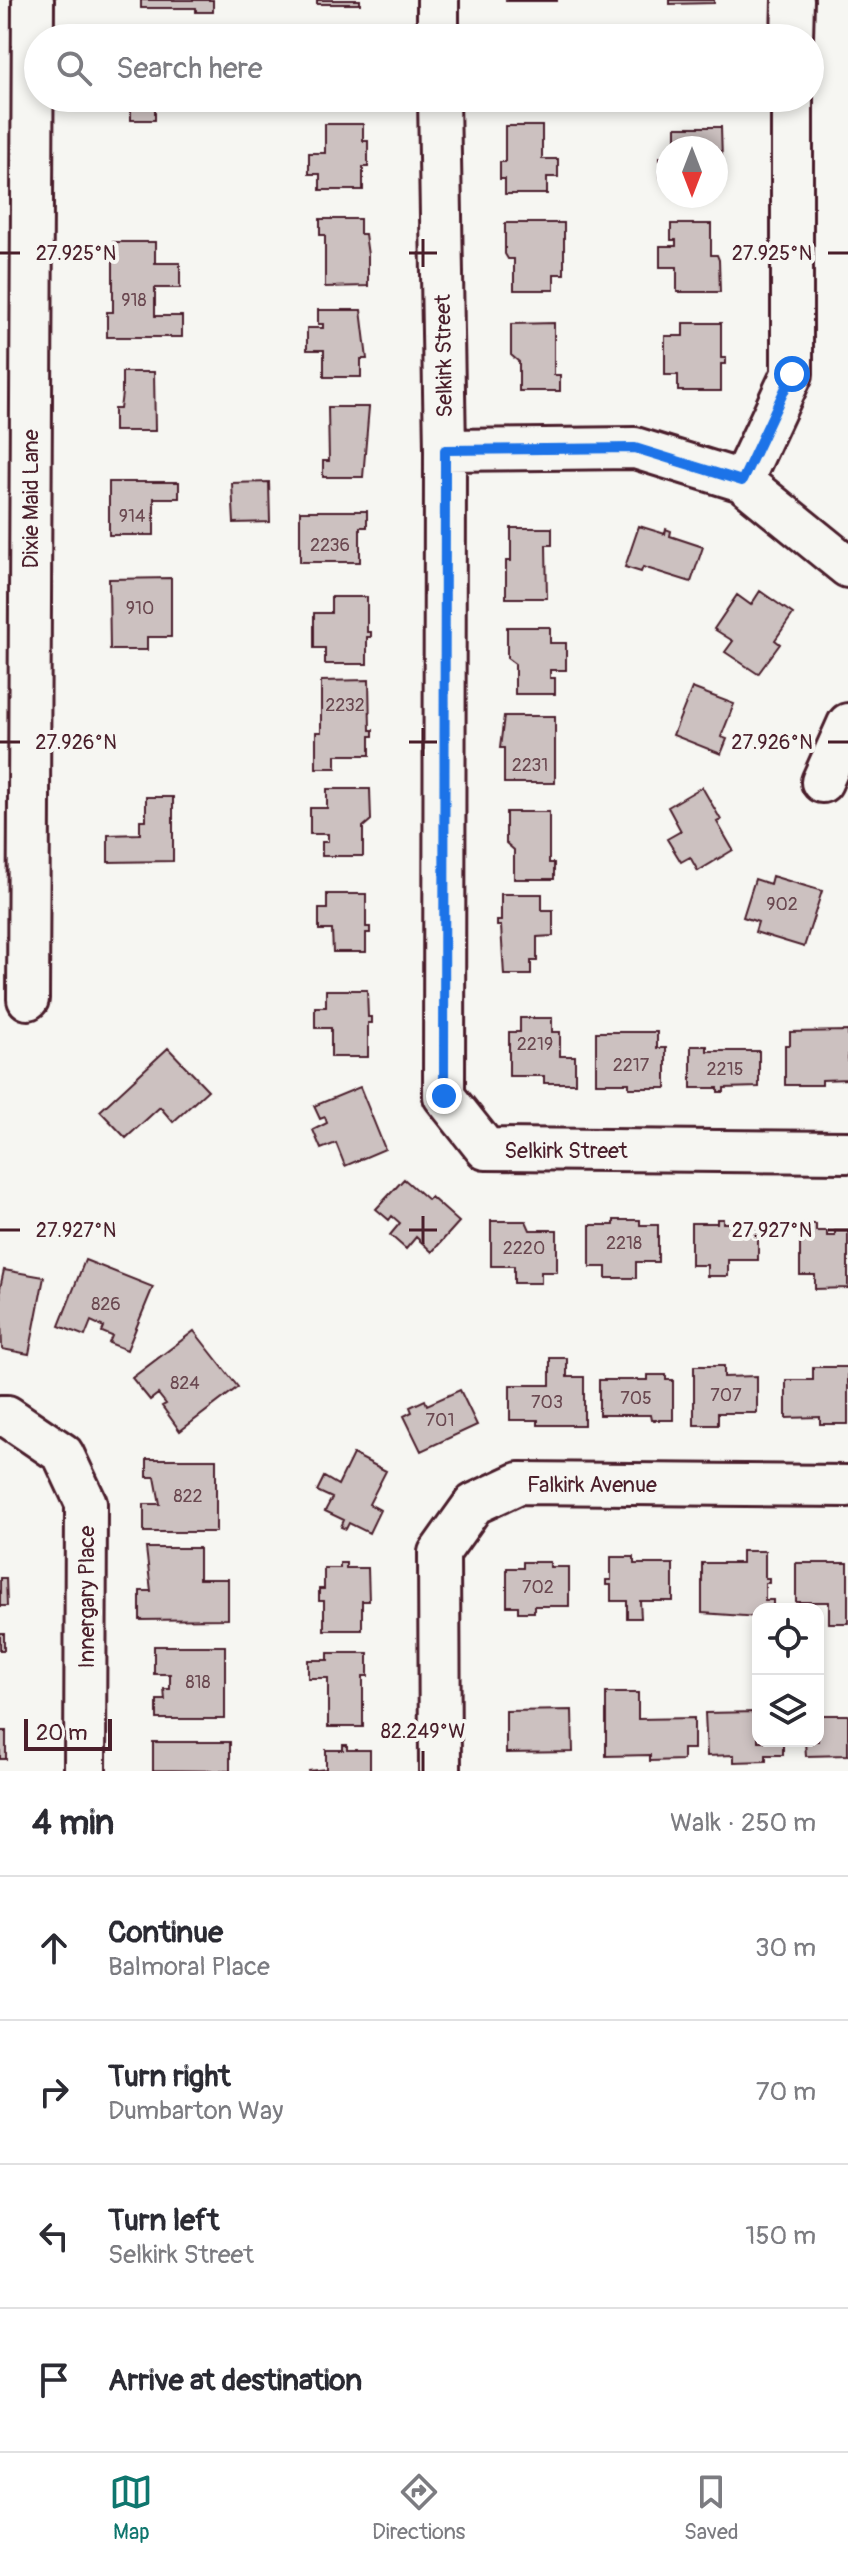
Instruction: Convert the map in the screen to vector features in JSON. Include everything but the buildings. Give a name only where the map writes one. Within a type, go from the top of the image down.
[{"type":"street","name":"Dixie Maid Lane","points":[[33,0],[33,24]]},
{"type":"street","points":[[438,0],[438,24]]},
{"type":"street","points":[[792,24],[793,0]]},
{"type":"street","name":"Dixie Maid Lane","points":[[28,999],[32,112]]},
{"type":"street","name":"Selkirk Street","points":[[439,112],[445,450],[444,1096],[486,1149],[848,1152]]},
{"type":"street","points":[[742,481],[792,374],[792,112]]},
{"type":"street","points":[[445,450],[635,448],[742,481],[848,567]]},
{"type":"street","points":[[822,782],[848,724]]},
{"type":"street","name":"Innergary Place","points":[[0,1416],[7,1416],[63,1454],[86,1503],[85,1771]]},
{"type":"street","name":"Falkirk Avenue","points":[[440,1771],[439,1553],[474,1504],[519,1483],[848,1486]]},
{"type":"route","points":[[444,1096],[445,450],[635,448],[742,481],[792,374]]}]
